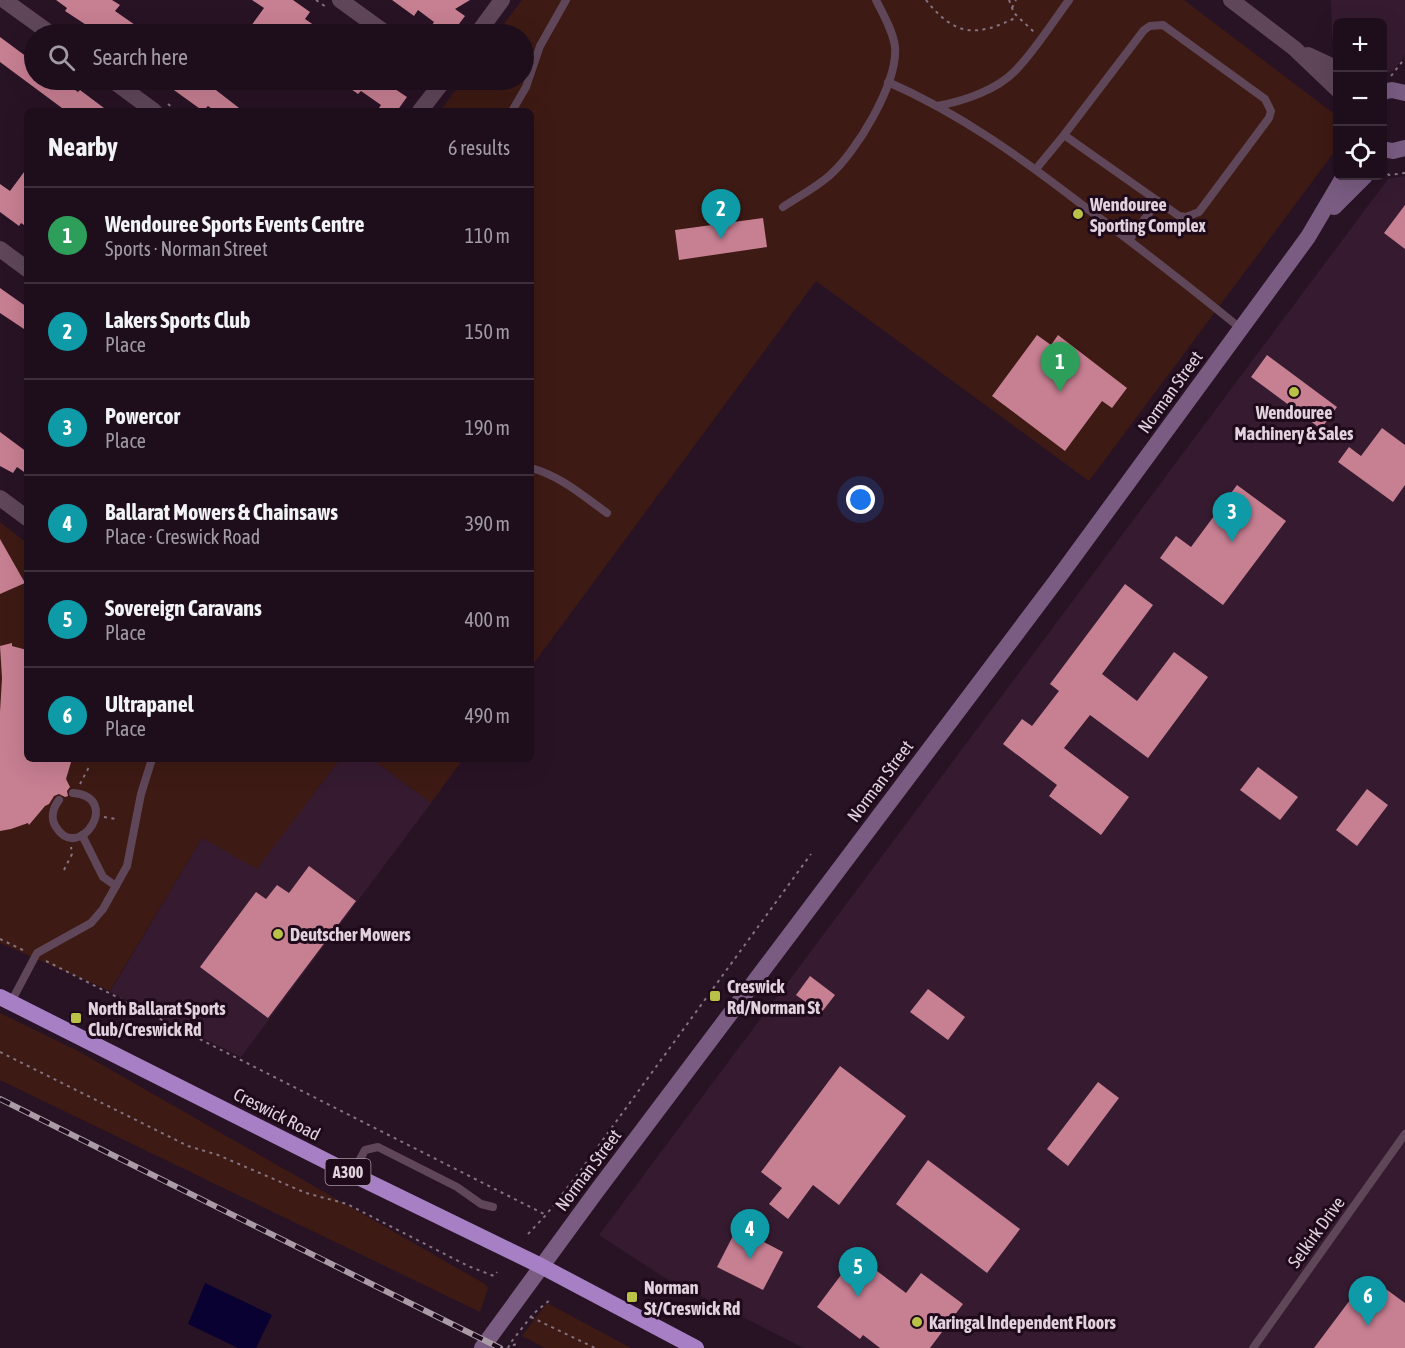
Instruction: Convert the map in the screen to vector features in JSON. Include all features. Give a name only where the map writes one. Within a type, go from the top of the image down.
[{"type":"highway","name":"Creswick Road","points":[[5,999],[352,1174],[541,1266],[696,1348]]},
{"type":"main road","name":"Norman Street","points":[[482,1348],[541,1266],[1056,581],[1308,237],[1342,180]]},
{"type":"main road","name":"Norman Street","points":[[1308,237],[1361,180]]},
{"type":"street","points":[[4,0],[37,24]]},
{"type":"street","points":[[340,0],[373,24]]},
{"type":"street","points":[[484,24],[502,0]]},
{"type":"street","points":[[1231,0],[1294,48],[1333,85]]},
{"type":"street","points":[[1294,48],[1333,67]]},
{"type":"street","points":[[126,90],[150,108]]},
{"type":"street","points":[[422,108],[436,90]]},
{"type":"street","points":[[0,249],[24,267]]},
{"type":"street","points":[[0,498],[24,516]]},
{"type":"lane","points":[[534,64],[540,46],[566,0]]},
{"type":"lane","points":[[783,207],[830,175],[871,121],[894,64],[895,45],[876,0]]},
{"type":"lane","points":[[937,106],[969,98],[1003,81],[1016,70],[1069,0]]},
{"type":"lane","points":[[1036,169],[1144,30],[1156,24],[1163,26],[1265,99],[1271,111],[1269,118],[1199,212],[1186,217],[1179,216],[1064,135]]},
{"type":"lane","points":[[888,82],[937,106],[1011,151],[1240,328]]},
{"type":"lane","points":[[514,108],[524,90]]},
{"type":"lane","points":[[1129,240],[1158,201]]},
{"type":"lane","points":[[534,469],[563,481],[607,513]]},
{"type":"lane","points":[[5,999],[34,956],[42,949],[94,920],[116,886],[127,864],[139,804],[151,762]]},
{"type":"lane","points":[[59,800],[54,809],[53,820],[58,829],[68,836],[82,835],[94,825],[95,810],[88,798],[74,793]]},
{"type":"lane","points":[[82,835],[103,878],[116,886]]},
{"type":"lane","name":"Selkirk Drive","points":[[1253,1348],[1405,1134]]},
{"type":"lane","points":[[352,1174],[365,1150],[378,1148],[457,1187],[481,1204],[493,1207]]},
{"type":"path","points":[[926,0],[950,24],[974,32],[1017,17]]},
{"type":"path","points":[[1009,0],[1017,17],[1040,38]]},
{"type":"path","points":[[1012,8],[1016,0]]},
{"type":"path","points":[[1392,87],[1405,58]]},
{"type":"path","points":[[1387,173],[1389,175],[1405,173]]},
{"type":"path","points":[[81,783],[89,767]]},
{"type":"path","points":[[64,870],[72,854],[68,836]]},
{"type":"path","points":[[528,1234],[546,1215],[812,854]]},
{"type":"path","points":[[0,939],[546,1215]]},
{"type":"path","points":[[0,1052],[188,1146],[218,1155],[306,1192],[347,1204],[468,1266],[494,1276],[497,1272]]},
{"type":"path","points":[[508,1348],[510,1344],[516,1344],[512,1341],[543,1304],[551,1299]]},
{"type":"path","points":[[531,1317],[594,1348]]},
{"type":"shaded area","points":[[522,0],[1184,0],[1333,113],[1333,154],[1089,481],[816,281],[534,663],[534,108],[442,108],[456,90],[534,90],[534,24],[504,24]]},
{"type":"shaded area","points":[[1331,0],[1405,0],[1405,55],[1393,71],[1387,73],[1387,18],[1333,18],[1332,37]]},
{"type":"shaded area","points":[[1405,176],[1405,1348],[804,1348],[665,1278],[599,1235],[1388,179]]},
{"type":"shaded area","points":[[0,522],[24,541],[24,762],[338,762],[257,869],[202,838],[110,991],[0,943]]},
{"type":"shaded area","points":[[338,762],[376,762],[431,803],[241,1057],[110,992],[202,838],[257,868]]},
{"type":"shaded area","points":[[376,762],[461,762],[431,803]]},
{"type":"shaded area","points":[[0,1013],[78,1051],[485,1284],[488,1288],[480,1312],[0,1080]]},
{"type":"shaded area","points":[[205,1283],[272,1315],[256,1348],[238,1348],[188,1324]]},
{"type":"shaded area","points":[[547,1303],[631,1348],[545,1348],[522,1336]]},
{"type":"building","points":[[56,0],[112,0],[120,5],[115,11],[134,24],[85,24],[65,11],[67,8]]},
{"type":"building","points":[[252,0],[293,0],[310,12],[305,19],[312,24],[252,24],[264,8]]},
{"type":"building","points":[[392,0],[470,0],[455,9],[465,16],[459,24],[433,24],[434,22],[418,10],[414,16]]},
{"type":"building","points":[[0,37],[24,55],[24,80],[0,62]]},
{"type":"building","points":[[38,90],[75,90],[78,92],[80,90],[104,108],[62,108]]},
{"type":"building","points":[[174,90],[216,90],[239,108],[211,108],[208,106],[199,108]]},
{"type":"building","points":[[352,90],[396,90],[407,97],[399,108],[379,108],[381,105],[361,91],[358,94]]},
{"type":"building","points":[[24,172],[24,225],[21,223],[19,226],[0,212],[0,184],[10,191]]},
{"type":"building","points":[[1405,205],[1405,249],[1384,233]]},
{"type":"building","points":[[763,218],[767,247],[679,260],[675,230]]},
{"type":"building","points":[[0,288],[24,305],[24,329],[0,313]]},
{"type":"building","points":[[1037,335],[1051,345],[1058,335],[1127,388],[1112,408],[1102,401],[1065,451],[992,396]]},
{"type":"building","name":"Wendouree Machinery & Sales","points":[[1267,355],[1337,407],[1321,429],[1251,377]]},
{"type":"building","points":[[1382,428],[1405,445],[1405,485],[1393,502],[1338,462],[1349,447],[1361,456]]},
{"type":"building","points":[[0,432],[24,450],[24,472],[17,467],[13,473],[0,466]]},
{"type":"building","points":[[1237,485],[1286,521],[1223,605],[1160,558],[1176,536],[1191,547]]},
{"type":"building","points":[[0,539],[24,583],[0,594]]},
{"type":"building","points":[[1125,584],[1153,605],[1102,674],[1137,701],[1174,652],[1208,677],[1148,758],[1090,715],[1064,748],[1129,797],[1101,835],[1049,796],[1057,785],[1003,744],[1022,719],[1032,726],[1059,691],[1050,684]]},
{"type":"building","points":[[12,643],[12,646],[24,649],[24,762],[71,762],[66,779],[70,787],[67,791],[68,796],[59,794],[54,796],[29,825],[28,823],[0,831],[2,678],[0,646]]},
{"type":"building","points":[[1258,767],[1298,797],[1280,820],[1240,790]]},
{"type":"building","points":[[1367,789],[1388,805],[1357,846],[1336,830]]},
{"type":"building","name":"Deutscher Mowers","points":[[309,866],[356,901],[268,1018],[200,967],[256,892],[266,899],[277,885],[289,893]]},
{"type":"building","points":[[810,976],[835,995],[821,1013],[796,995]]},
{"type":"building","points":[[928,989],[965,1017],[948,1040],[910,1012]]},
{"type":"building","points":[[840,1066],[906,1116],[839,1205],[813,1185],[788,1219],[769,1204],[782,1188],[761,1172]]},
{"type":"building","points":[[1098,1082],[1119,1098],[1068,1166],[1047,1149]]},
{"type":"building","points":[[928,1160],[1020,1229],[987,1273],[896,1204]]},
{"type":"building","points":[[737,1228],[783,1252],[763,1290],[717,1267]]},
{"type":"building","points":[[856,1255],[906,1293],[921,1273],[963,1304],[930,1348],[880,1348],[863,1335],[860,1339],[817,1307]]},
{"type":"building","points":[[1368,1276],[1405,1303],[1405,1348],[1314,1348]]},
{"type":"railway","points":[[0,1099],[500,1348]]},
{"type":"place","name":"Wendouree Sporting Complex","points":[[1078,214]]},
{"type":"place","name":"Lakers Sports Club","points":[[721,239]]},
{"type":"place","name":"Wendouree Sports Events Centre","points":[[1060,392]]},
{"type":"place","name":"Wendouree Machinery & Sales","points":[[1294,392]]},
{"type":"place","name":"Powercor","points":[[1232,542]]},
{"type":"place","name":"Deutscher Mowers","points":[[278,934]]},
{"type":"place","name":"Creswick Rd/Norman St","points":[[715,996]]},
{"type":"place","name":"North Ballarat Sports Club/Creswick Rd","points":[[76,1018]]},
{"type":"place","name":"Ballarat Mowers & Chainsaws","points":[[750,1259]]},
{"type":"place","name":"Norman St/Creswick Rd","points":[[632,1297]]},
{"type":"place","name":"Sovereign Caravans","points":[[858,1297]]},
{"type":"place","name":"Karingal Independent Floors","points":[[917,1322]]},
{"type":"place","name":"Ultrapanel","points":[[1368,1326]]}]
